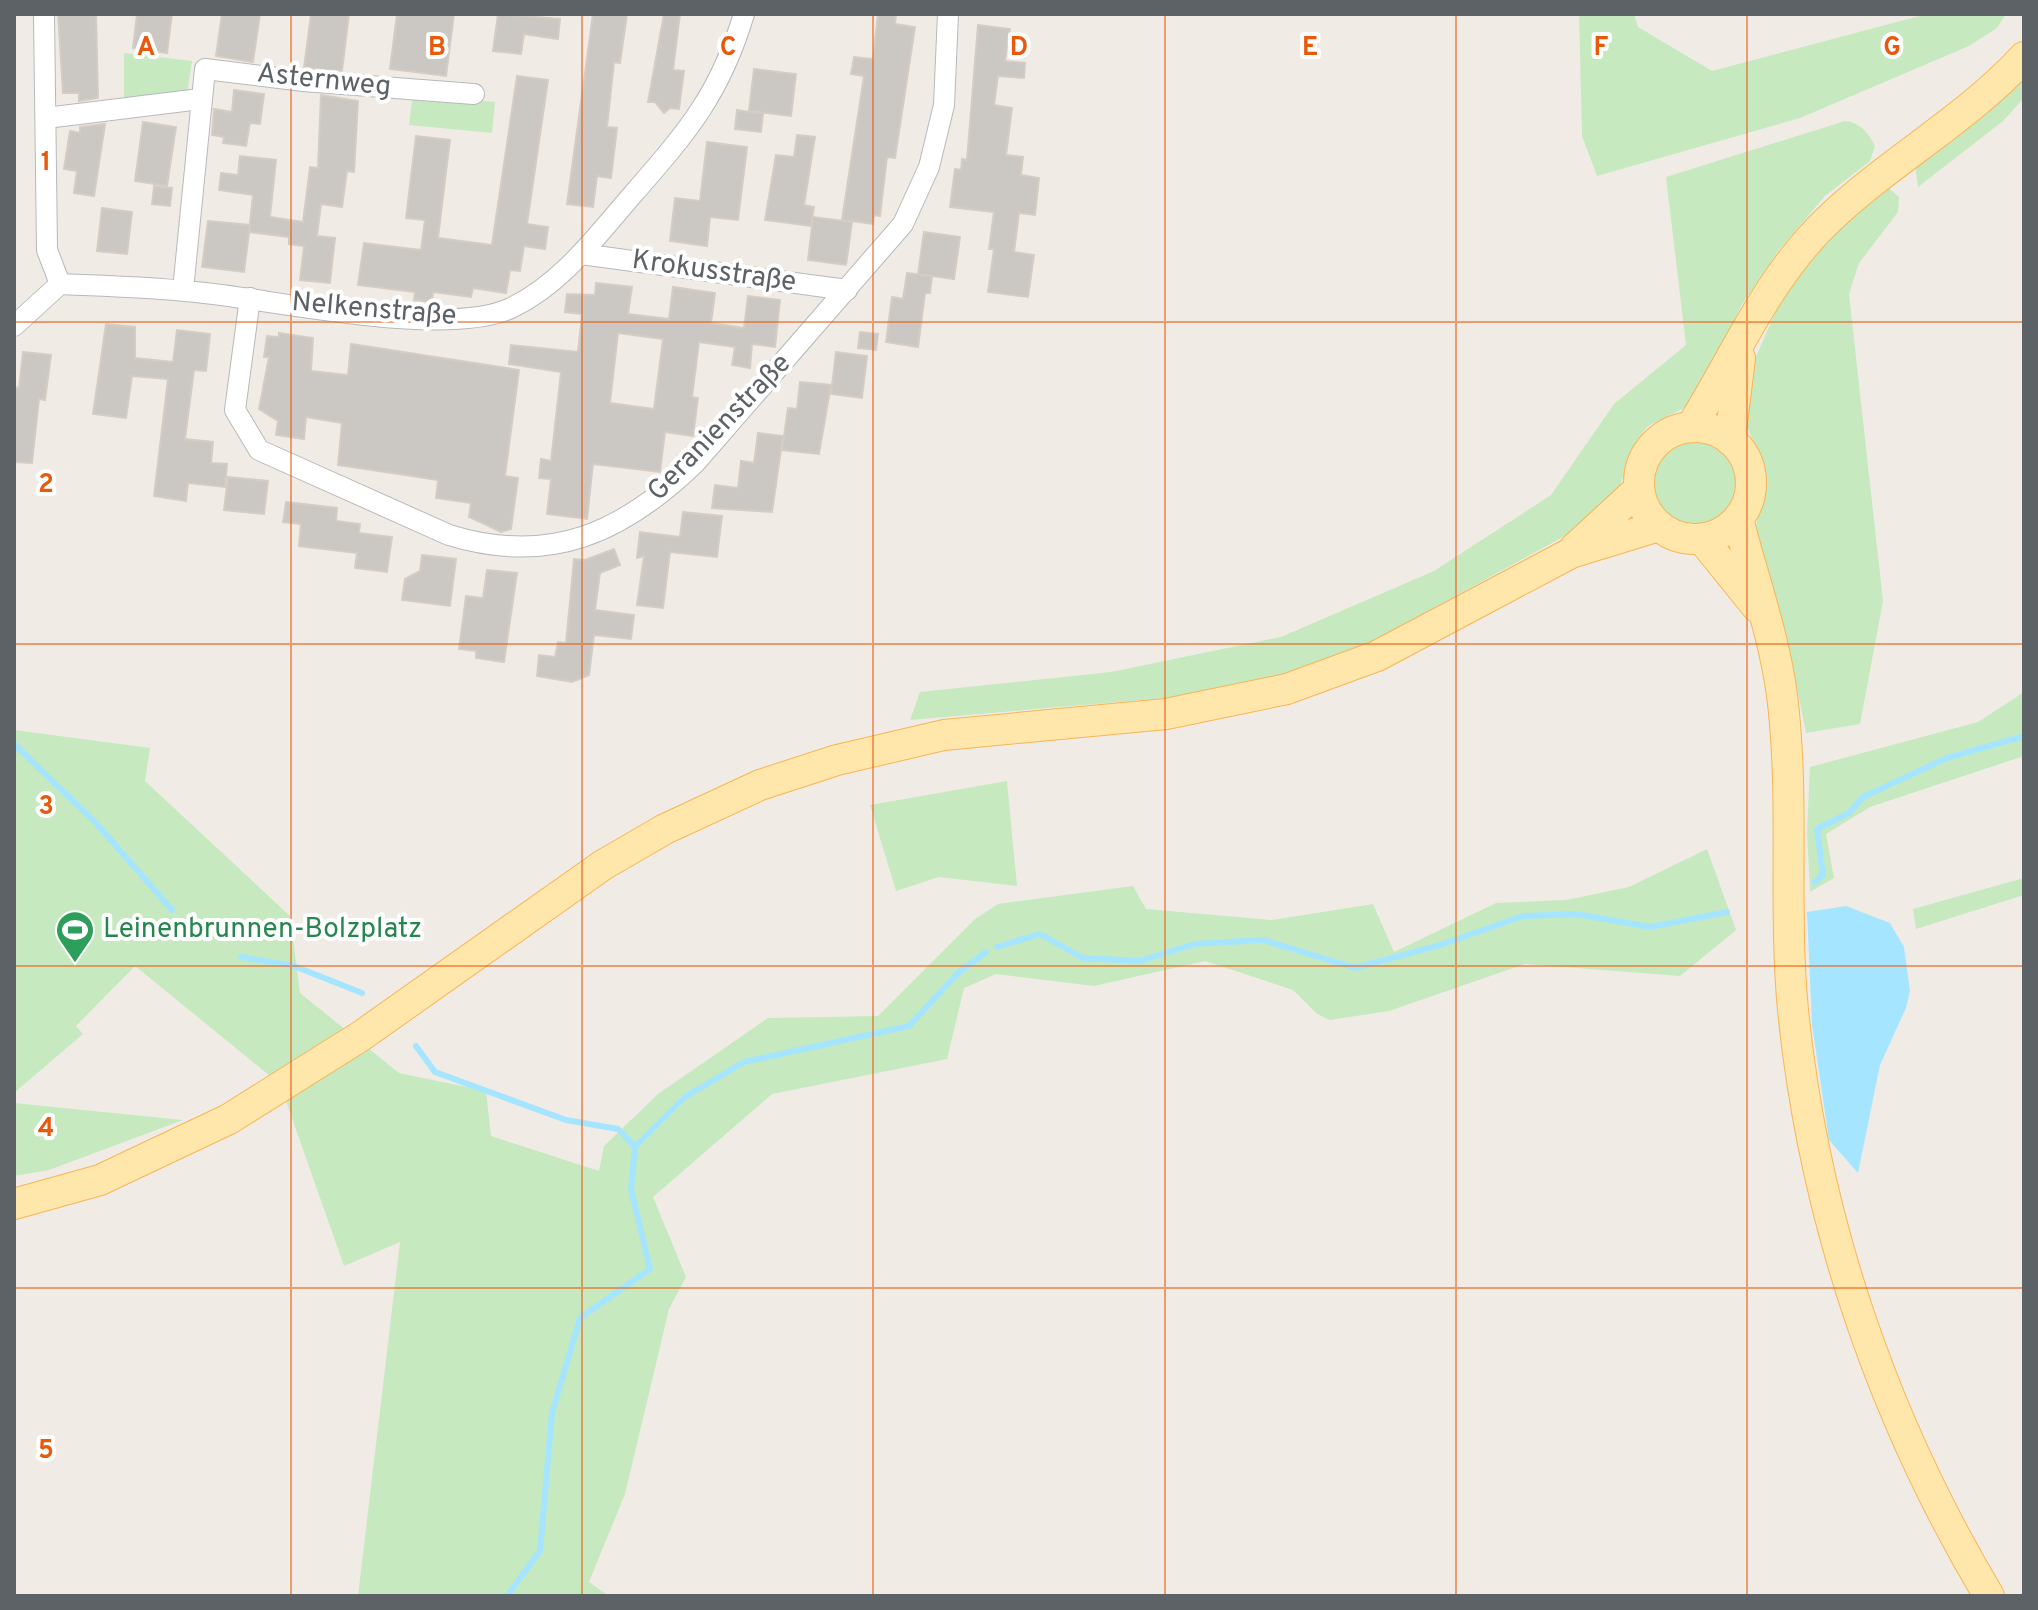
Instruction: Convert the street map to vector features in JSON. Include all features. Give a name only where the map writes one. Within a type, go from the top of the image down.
[{"type":"main road","points":[[1691,427],[1776,280],[1827,220],[1982,98],[2024,57]]},
{"type":"main road","points":[[1730,440],[1742,340]]},
{"type":"main road","points":[[1691,427],[1712,430],[1730,440],[1747,462],[1751,478],[1750,494],[1738,519],[1722,533],[1702,539],[1680,538],[1659,526],[1646,512],[1639,489],[1642,463],[1651,448],[1663,437],[1691,427]]},
{"type":"main road","points":[[1571,553],[1639,489]]},
{"type":"main road","points":[[1738,519],[1765,618],[1782,698],[1789,955],[1808,1116],[1822,1187],[1852,1298],[1908,1443],[1938,1506],[1989,1596]]},
{"type":"main road","points":[[14,1204],[100,1180],[195,1138],[266,1097],[413,1001],[484,947],[603,865],[665,829],[798,771],[944,735],[1166,714],[1287,689],[1377,656],[1445,623],[1571,553],[1659,526]]},
{"type":"main road","points":[[1702,539],[1765,618]]},
{"type":"street","points":[[14,326],[60,284],[47,250],[44,14]]},
{"type":"street","name":"Nelkenstraße","points":[[60,284],[183,290],[399,318],[475,319],[509,309],[537,294],[581,254],[703,109],[729,63],[744,14]]},
{"type":"street","name":"Geranienstraße","points":[[250,298],[235,410],[259,450],[449,535],[480,545],[546,547],[581,539],[660,497],[696,462],[903,224],[929,167],[944,105],[948,14]]},
{"type":"street","name":"Asternweg","points":[[183,290],[205,69],[318,83],[474,94]]},
{"type":"street","points":[[46,118],[200,99]]},
{"type":"street","name":"Krokusstraße","points":[[581,254],[847,290]]},
{"type":"green space","points":[[1579,14],[1634,14],[1638,27],[1712,71],[1927,14],[2006,14],[1997,28],[1969,46],[1800,118],[1597,176],[1582,136]]},
{"type":"green space","points":[[124,53],[192,61],[187,94],[124,100]]},
{"type":"green space","points":[[2024,72],[2024,98],[2003,121],[1918,187],[1915,165]]},
{"type":"green space","points":[[413,93],[495,102],[492,133],[409,125]]},
{"type":"green space","points":[[1845,121],[1859,126],[1873,141],[1875,146],[1870,161],[1825,196],[1778,251],[1741,306],[1707,382],[1690,405],[1648,426],[1637,440],[1618,491],[1574,531],[1373,641],[1289,673],[1188,696],[910,720],[920,692],[1111,672],[1281,637],[1434,571],[1551,495],[1614,404],[1686,345],[1666,177]]},
{"type":"green space","points":[[1886,186],[1899,197],[1898,212],[1859,263],[1849,294],[1883,601],[1860,724],[1806,733],[1791,658],[1754,538],[1765,477],[1760,456],[1741,414],[1751,368],[1779,304],[1820,244]]},
{"type":"green space","points":[[1686,438],[1704,438],[1720,445],[1732,457],[1739,473],[1739,491],[1732,507],[1720,519],[1704,526],[1686,526],[1670,519],[1658,507],[1651,491],[1651,473],[1658,457],[1670,445]]},
{"type":"green space","points":[[2024,692],[2024,756],[1870,807],[1826,834],[1834,878],[1810,892],[1807,832],[1810,767],[1978,722]]},
{"type":"green space","points":[[14,730],[150,748],[145,781],[290,916],[300,993],[399,1073],[486,1091],[491,1136],[599,1171],[604,1146],[658,1094],[768,1018],[878,1016],[975,919],[998,904],[1133,886],[1146,909],[1272,920],[1373,904],[1394,952],[1496,903],[1566,900],[1629,887],[1707,849],[1736,930],[1680,976],[1525,964],[1389,1011],[1330,1020],[1317,1014],[1293,990],[1205,961],[1094,986],[996,974],[964,988],[947,1059],[772,1094],[653,1197],[686,1277],[669,1309],[625,1494],[589,1582],[609,1596],[358,1596],[400,1242],[344,1266],[280,1084],[135,966],[76,1026],[83,1034],[14,1093]]},
{"type":"green space","points":[[1007,781],[1017,886],[939,877],[896,891],[870,805]]},
{"type":"green space","points":[[2024,878],[2024,895],[1916,929],[1913,909]]},
{"type":"green space","points":[[14,1103],[183,1120],[49,1170],[14,1176]]},
{"type":"water","points":[[1846,906],[1890,923],[1904,947],[1910,991],[1906,1008],[1880,1065],[1858,1173],[1829,1140],[1812,1025],[1807,912]]},
{"type":"building","points":[[58,14],[96,14],[98,98],[79,101],[79,93],[63,93]]},
{"type":"building","points":[[137,14],[172,14],[167,53],[133,48]]},
{"type":"building","points":[[222,14],[260,14],[253,62],[216,56]]},
{"type":"building","points":[[311,14],[349,14],[342,71],[304,68]]},
{"type":"building","points":[[397,14],[454,14],[446,76],[390,69]]},
{"type":"building","points":[[498,14],[560,19],[558,39],[524,34],[521,54],[493,51]]},
{"type":"building","points":[[593,14],[627,14],[620,63],[614,62],[607,127],[617,128],[611,178],[597,176],[593,207],[567,204]]},
{"type":"building","points":[[664,14],[680,14],[673,70],[684,71],[679,109],[670,108],[664,113],[655,102],[648,102]]},
{"type":"building","points":[[878,14],[896,14],[895,24],[915,27],[895,158],[887,157],[880,216],[874,215],[873,224],[842,220],[864,76],[851,74],[854,57],[873,59]]},
{"type":"building","points":[[978,25],[1010,29],[1005,61],[1025,63],[1024,78],[998,76],[994,105],[1012,108],[1006,155],[1023,157],[1021,175],[1039,178],[1035,215],[1019,213],[1014,252],[1034,255],[1028,297],[988,292],[994,249],[989,249],[994,212],[950,207],[955,169],[961,170],[962,159],[967,160]]},
{"type":"building","points":[[754,69],[796,74],[791,116],[749,111]]},
{"type":"building","points":[[517,76],[548,80],[527,224],[548,227],[545,249],[524,246],[520,271],[510,270],[506,293],[473,288],[471,297],[433,292],[432,302],[414,300],[415,292],[358,285],[364,243],[421,250],[425,220],[406,218],[416,136],[450,140],[438,238],[492,245]]},
{"type":"building","points":[[234,90],[264,94],[260,124],[250,123],[246,146],[223,143],[224,137],[212,135],[214,109],[232,112]]},
{"type":"building","points":[[321,95],[358,101],[354,172],[347,171],[342,207],[321,204],[317,236],[335,238],[330,283],[300,280],[304,246],[289,244],[289,237],[249,232],[253,195],[219,190],[221,173],[238,175],[240,156],[276,160],[270,217],[303,222],[310,167],[318,168]]},
{"type":"building","points":[[737,110],[763,114],[761,132],[735,129]]},
{"type":"building","points":[[143,122],[176,127],[167,186],[135,181]]},
{"type":"building","points":[[105,124],[94,196],[74,193],[77,171],[64,169],[70,131],[80,133],[80,127]]},
{"type":"building","points":[[797,135],[815,137],[804,205],[814,207],[811,226],[765,220],[776,155],[794,157]]},
{"type":"building","points":[[707,142],[747,147],[738,220],[710,217],[707,246],[670,241],[675,198],[700,201]]},
{"type":"building","points":[[154,186],[172,188],[170,206],[152,204]]},
{"type":"building","points":[[102,208],[132,212],[127,254],[97,251]]},
{"type":"building","points":[[813,217],[852,222],[846,265],[808,260]]},
{"type":"building","points":[[208,221],[250,225],[244,272],[202,267]]},
{"type":"building","points":[[924,232],[960,237],[954,279],[918,274]]},
{"type":"building","points":[[907,273],[932,276],[930,293],[925,293],[918,347],[886,342],[892,297],[903,299]]},
{"type":"building","points":[[596,283],[632,287],[628,314],[669,319],[673,287],[715,293],[711,323],[744,328],[748,296],[780,300],[775,347],[752,344],[750,368],[732,365],[735,347],[699,342],[692,397],[698,398],[693,436],[665,432],[660,472],[593,464],[587,519],[547,514],[551,479],[539,478],[541,459],[551,461],[561,372],[509,364],[511,345],[578,352],[582,314],[565,312],[567,294],[595,295]],"holes":[[[618,333],[663,339],[654,409],[610,403]]]},
{"type":"building","points":[[106,324],[135,327],[135,358],[173,362],[177,330],[210,334],[206,371],[194,370],[185,439],[213,442],[211,463],[227,464],[225,487],[188,483],[186,501],[154,496],[168,379],[132,376],[126,418],[93,414]]},
{"type":"building","points":[[860,332],[878,334],[876,350],[858,348]]},
{"type":"building","points":[[279,333],[313,338],[311,371],[348,375],[351,344],[519,370],[505,476],[518,478],[511,529],[501,532],[469,517],[471,503],[436,498],[438,480],[338,465],[342,423],[306,417],[304,439],[276,435],[278,421],[259,409],[269,357],[264,357],[267,336],[279,337]]},
{"type":"building","points":[[23,352],[51,355],[45,400],[39,399],[32,463],[14,462],[14,387],[19,388]]},
{"type":"building","points":[[836,352],[867,356],[862,398],[831,394]]},
{"type":"building","points":[[800,382],[831,385],[819,454],[782,450],[788,408],[797,409]]},
{"type":"building","points":[[758,433],[783,436],[772,512],[712,508],[715,485],[738,488],[741,461],[754,463]]},
{"type":"building","points":[[228,477],[268,481],[264,514],[224,510]]},
{"type":"building","points":[[286,502],[337,508],[336,521],[360,524],[359,533],[392,537],[387,572],[355,568],[357,553],[299,546],[301,524],[283,522]]},
{"type":"building","points":[[683,512],[722,516],[717,557],[670,552],[663,608],[637,605],[644,556],[637,558],[640,532],[680,537]]},
{"type":"building","points":[[614,549],[620,565],[600,573],[595,610],[634,615],[631,639],[594,635],[589,675],[572,682],[537,676],[539,655],[555,657],[558,642],[566,643],[574,559],[585,560]]},
{"type":"building","points":[[422,555],[456,559],[450,606],[402,600],[405,579],[420,571]]},
{"type":"building","points":[[487,570],[517,573],[504,662],[476,658],[476,651],[459,649],[466,596],[483,598]]},
{"type":"waterway","points":[[1815,882],[1823,875],[1817,829],[1849,813],[1863,797],[1947,758],[2024,736]]},
{"type":"waterway","points":[[14,744],[96,823],[172,910]]},
{"type":"waterway","points":[[997,947],[1040,934],[1083,958],[1139,961],[1195,944],[1263,940],[1355,968],[1440,945],[1523,916],[1576,914],[1650,927],[1727,912]]},
{"type":"waterway","points":[[507,1596],[540,1551],[552,1413],[580,1318],[650,1269],[631,1189],[635,1147],[685,1097],[744,1062],[909,1026],[957,974],[986,952]]},
{"type":"waterway","points":[[241,957],[294,966],[362,993]]},
{"type":"waterway","points":[[416,1046],[435,1072],[566,1120],[618,1129],[635,1147]]},
{"type":"place","name":"Leinenbrunnen-Bolzplatz","points":[[75,964]]}]
